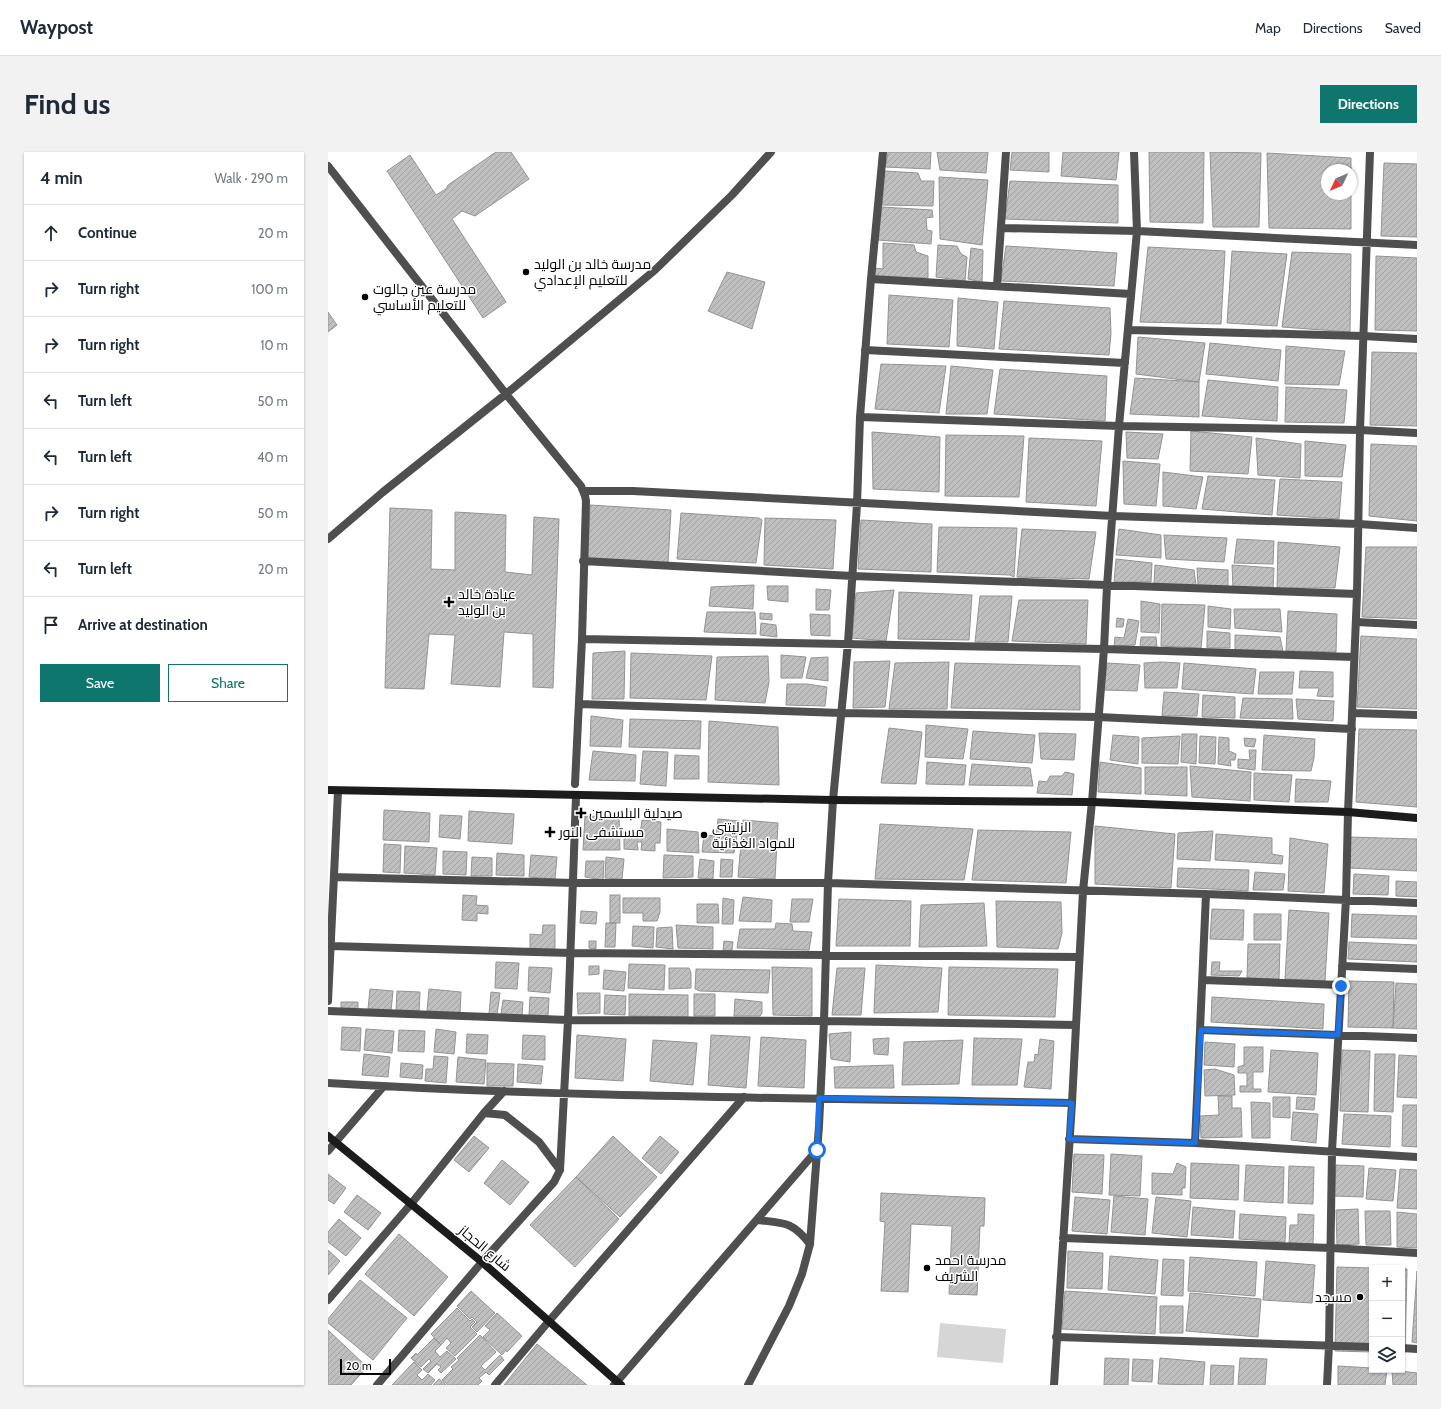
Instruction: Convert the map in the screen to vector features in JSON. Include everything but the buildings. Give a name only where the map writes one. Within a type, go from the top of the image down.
[{"type":"street","points":[[328,539],[383,492],[506,394],[655,270],[732,195],[771,152]]},
{"type":"street","points":[[748,1385],[789,1306],[802,1274],[810,1244],[824,1021],[828,883],[833,800],[848,643],[857,504],[860,417],[870,279],[883,152]]},
{"type":"street","points":[[997,285],[1006,152]]},
{"type":"street","points":[[1054,1385],[1072,1103],[1083,891],[1092,802],[1104,649],[1119,426],[1137,231],[1134,152]]},
{"type":"street","points":[[1327,1385],[1332,1151],[1346,900],[1370,152]]},
{"type":"street","points":[[328,166],[506,394],[584,491],[586,501],[583,561],[582,639],[575,784]]},
{"type":"street","points":[[1000,228],[1137,231],[1417,246]]},
{"type":"street","points":[[870,279],[997,285],[1131,294]]},
{"type":"street","points":[[1129,330],[1363,336],[1417,339]]},
{"type":"street","points":[[865,350],[1125,363]]},
{"type":"street","points":[[860,417],[1119,426],[1360,430],[1417,433]]},
{"type":"street","points":[[584,491],[633,491],[857,504],[1113,516],[1359,524],[1417,528]]},
{"type":"street","points":[[583,561],[852,576],[1357,594]]},
{"type":"street","points":[[1356,622],[1417,625]]},
{"type":"street","points":[[582,639],[848,643],[1354,657]]},
{"type":"street","points":[[579,704],[841,713],[1098,717],[1352,729]]},
{"type":"street","points":[[1353,713],[1417,715]]},
{"type":"street","points":[[328,790],[576,796],[1092,802],[1348,812],[1417,818]]},
{"type":"street","points":[[328,1001],[338,791]]},
{"type":"street","points":[[377,1385],[482,1262],[554,1182],[560,1170],[565,1093],[574,883],[576,796]]},
{"type":"street","points":[[334,876],[574,883],[828,883],[1206,894],[1417,903]]},
{"type":"street","points":[[1195,1143],[1206,894]]},
{"type":"street","points":[[331,946],[571,953],[826,954],[1079,958]]},
{"type":"street","points":[[1342,966],[1417,969]]},
{"type":"street","points":[[1203,980],[1341,986]]},
{"type":"street","points":[[328,1011],[568,1020],[824,1021],[1075,1025]]},
{"type":"street","points":[[1201,1030],[1417,1038]]},
{"type":"street","points":[[328,1083],[383,1087],[565,1093],[1072,1103]]},
{"type":"street","points":[[328,1151],[383,1087]]},
{"type":"street","points":[[328,1300],[411,1204],[484,1113],[504,1091]]},
{"type":"street","points":[[495,1385],[744,1097]]},
{"type":"street","points":[[484,1113],[505,1115],[539,1142],[560,1170]]},
{"type":"street","name":"شارع الحجاز","points":[[328,1136],[482,1262],[617,1384]]},
{"type":"street","points":[[1069,1139],[1195,1143],[1417,1156]]},
{"type":"street","points":[[617,1384],[817,1150]]},
{"type":"street","points":[[757,1220],[783,1223],[795,1227],[810,1244]]},
{"type":"street","points":[[1063,1238],[1331,1248],[1417,1253]]},
{"type":"street","points":[[1056,1337],[1369,1347]]},
{"type":"street","points":[[1405,1348],[1417,1349]]},
{"type":"shaded area","points":[[940,1323],[1006,1329],[1003,1363],[937,1357]]},
{"type":"place","name":"مدرسة خالد بن الوليد للتعليم الإعدادي","points":[[526,272]]},
{"type":"place","name":"مدرسة عين جالوت للتعليم الأساسي","points":[[365,297]]},
{"type":"place","name":"عيادة خالد بن الوليد","points":[[449,602]]},
{"type":"place","name":"صيدلية البلسمين","points":[[581,813]]},
{"type":"place","name":"مستشفى النور","points":[[550,832]]},
{"type":"place","name":"الزليتني للمواد الغذائية","points":[[704,835]]},
{"type":"place","name":"مدرسة احمد الشريف","points":[[927,1268]]},
{"type":"place","name":"مسجد","points":[[1360,1297]]},
{"type":"route","points":[[817,1150],[819,1098],[1072,1103],[1069,1139],[1195,1143],[1201,1030],[1338,1035],[1341,986]]}]
